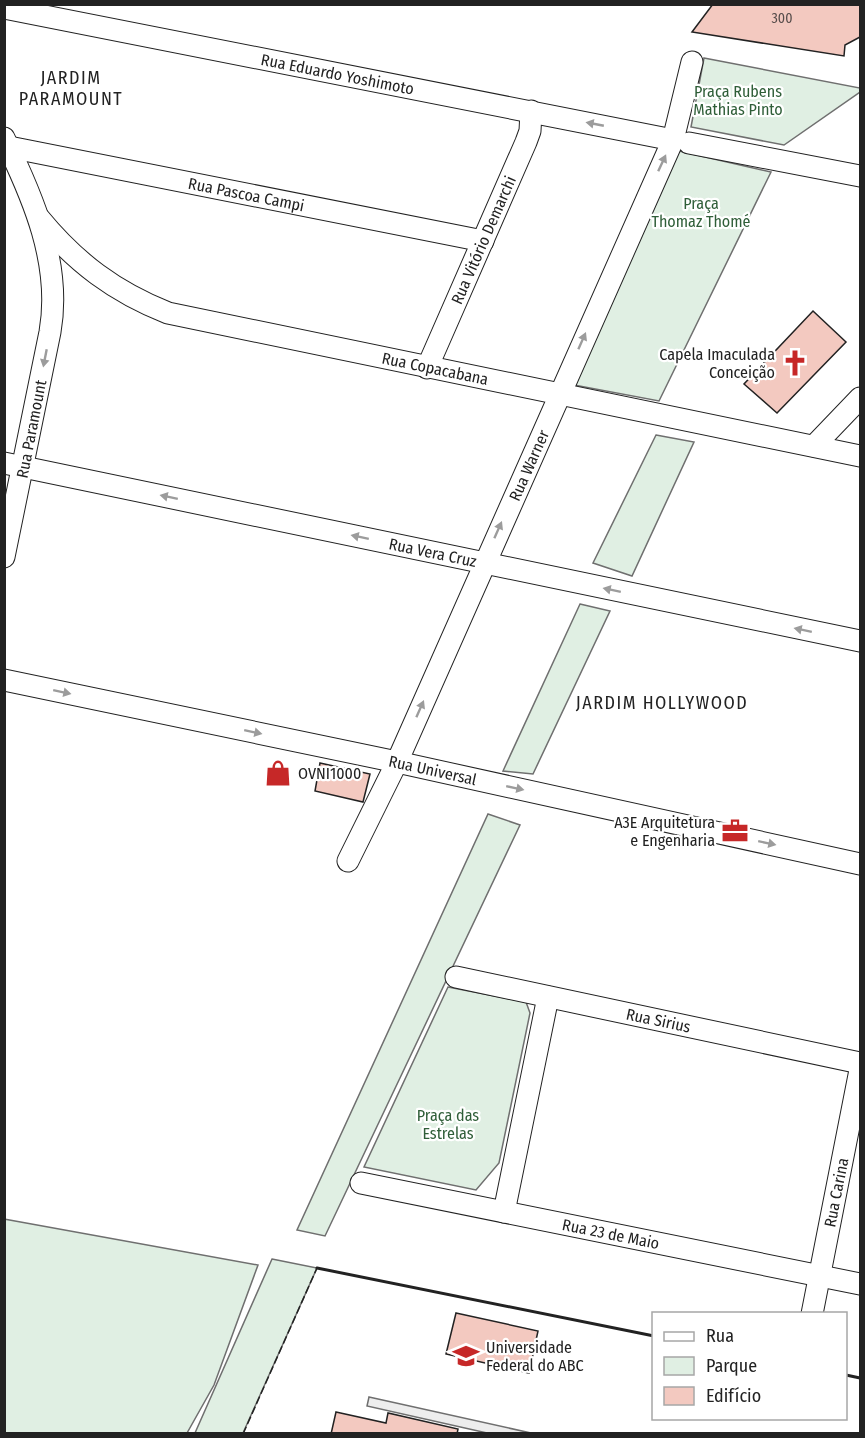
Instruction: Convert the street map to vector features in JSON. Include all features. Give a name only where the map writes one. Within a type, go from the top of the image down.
[{"type":"street","name":"Rua Eduardo Yoshimoto","points":[[4,8],[861,176]]},
{"type":"street","name":"Rua Warner","points":[[348,861],[396,762],[558,394],[681,141],[692,62]]},
{"type":"street","name":"Rua Vitório Demarchi","points":[[427,368],[528,136],[531,111]]},
{"type":"street","name":"Rua Pascoa Campi","points":[[7,142],[483,241]]},
{"type":"street","name":"Rua Paramount","points":[[4,557],[14,465],[52,322],[53,300],[39,218],[7,142]]},
{"type":"street","name":"Rua Copacabana","points":[[39,218],[74,257],[105,283],[131,298],[168,313],[861,456]]},
{"type":"street","name":"Rua Paramount","points":[[53,300],[61,278],[74,257]]},
{"type":"street","points":[[814,446],[861,398]]},
{"type":"street","name":"Rua Vera Cruz","points":[[14,465],[861,641]]},
{"type":"street","name":"Rua Universal","points":[[4,680],[396,762],[861,864]]},
{"type":"street","name":"Rua Sirius","points":[[456,977],[861,1063]]},
{"type":"street","points":[[504,1212],[548,997]]},
{"type":"street","name":"Rua Carina","points":[[812,1312],[861,1070]]},
{"type":"street","name":"Rua 23 de Maio","points":[[361,1183],[861,1284]]},
{"type":"green space","name":"Praça Rubens Mathias Pinto","points":[[704,58],[860,88],[860,92],[784,145],[691,127]]},
{"type":"green space","name":"Praça Thomaz Thomé","points":[[679,151],[771,172],[659,401],[574,385]]},
{"type":"green space","points":[[656,435],[694,442],[632,576],[593,563]]},
{"type":"green space","points":[[580,604],[610,611],[533,774],[503,771]]},
{"type":"green space","points":[[488,814],[520,825],[325,1236],[297,1230]]},
{"type":"green space","name":"Praça das Estrelas","points":[[448,987],[526,1002],[530,1013],[499,1163],[476,1190],[364,1167]]},
{"type":"green space","points":[[4,1219],[258,1265],[214,1385],[187,1433],[5,1433]]},
{"type":"green space","points":[[272,1259],[317,1268],[243,1433],[195,1433]]},
{"type":"shaded area","points":[[369,1397],[531,1433],[487,1433],[367,1406]]},
{"type":"building","points":[[713,4],[860,4],[860,37],[845,45],[844,56],[692,32]]},
{"type":"building","name":"Capela Imaculada Conceição","points":[[813,311],[846,342],[777,413],[744,384]]},
{"type":"building","points":[[320,763],[370,774],[363,802],[315,791]]},
{"type":"building","points":[[456,1313],[538,1331],[529,1373],[446,1354]]},
{"type":"building","points":[[336,1412],[386,1423],[388,1413],[458,1429],[457,1434],[331,1434]]},
{"type":"fence","points":[[243,1434],[317,1268]]},
{"type":"wall","points":[[317,1268],[652,1336]]},
{"type":"wall","points":[[847,1375],[860,1378]]},
{"type":"place","name":"Capela Imaculada Conceição","points":[[795,363]]},
{"type":"place","name":"OVNI1000","points":[[278,773]]},
{"type":"place","name":"A3E Arquitetura e Engenharia","points":[[735,831]]},
{"type":"place","name":"Universidade Federal do ABC","points":[[466,1356]]},
{"type":"district","name":"JARDIM PARAMOUNT","points":[[71,88]]},
{"type":"district","name":"JARDIM HOLLYWOOD","points":[[662,703]]}]
